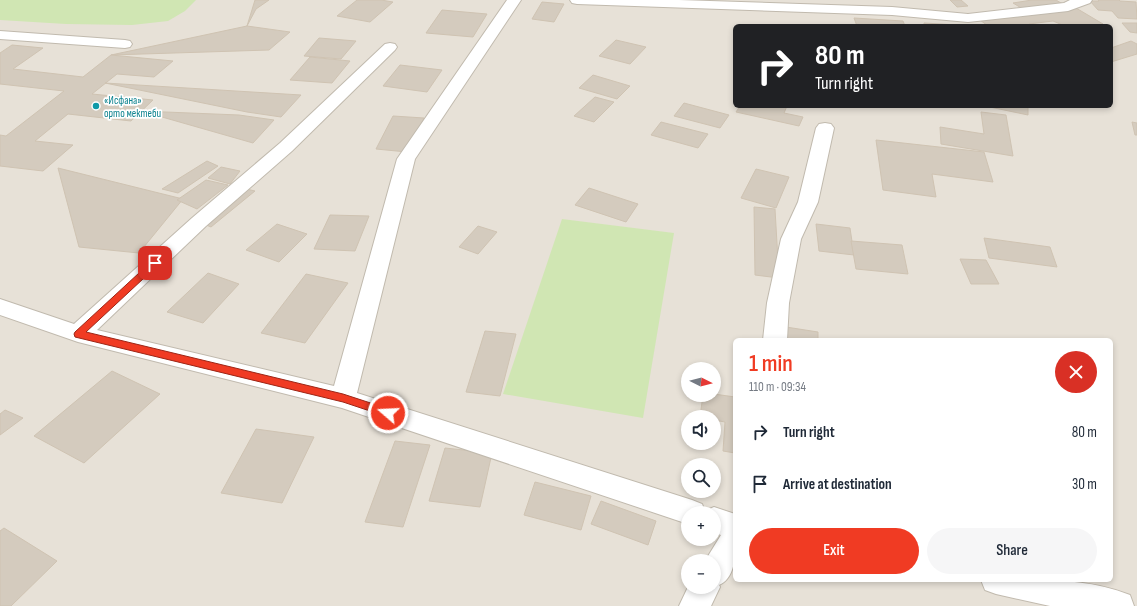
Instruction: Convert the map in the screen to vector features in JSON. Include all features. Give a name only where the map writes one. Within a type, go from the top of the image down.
[{"type":"street","points":[[343,398],[406,159],[514,0]]},
{"type":"street","points":[[577,0],[801,5],[968,18],[1068,7],[1074,3],[1085,0]]},
{"type":"street","points":[[0,35],[126,44]]},
{"type":"street","points":[[78,334],[198,222],[286,147],[390,47]]},
{"type":"street","points":[[775,338],[778,303],[791,239],[808,202],[825,128]]},
{"type":"street","points":[[0,307],[78,334],[343,398],[681,509]]},
{"type":"street","points":[[721,522],[733,526]]},
{"type":"street","points":[[721,561],[733,541]]},
{"type":"street","points":[[1005,582],[1119,606]]},
{"type":"street","points":[[694,606],[701,594]]},
{"type":"shaded area","points":[[0,0],[1137,0],[1137,606],[0,606]]},
{"type":"green space","points":[[0,0],[196,0],[185,11],[168,21],[132,25],[66,24],[0,20]]},
{"type":"green space","points":[[562,219],[674,233],[643,418],[503,394]]},
{"type":"building","points":[[255,0],[269,0],[256,9],[247,26]]},
{"type":"building","points":[[357,0],[381,0],[393,2],[370,22],[337,16]]},
{"type":"building","points":[[950,0],[961,0],[968,6],[957,7]]},
{"type":"building","points":[[1032,0],[1056,0],[1066,6],[1028,12],[1013,3]]},
{"type":"building","points":[[1098,0],[1136,2],[1137,19],[1118,18],[1112,11],[1098,10],[1090,1],[1099,1]]},
{"type":"building","points":[[542,2],[564,4],[554,22],[532,19]]},
{"type":"building","points":[[1076,8],[1103,24],[1060,24],[1053,21],[1029,24],[985,24],[980,20]]},
{"type":"building","points":[[442,10],[487,14],[473,37],[426,33]]},
{"type":"building","points":[[854,18],[903,21],[904,24],[856,24]]},
{"type":"building","points":[[1122,23],[1137,23],[1137,33],[1130,32]]},
{"type":"building","points":[[247,26],[290,32],[269,50],[111,55]]},
{"type":"building","points":[[319,38],[356,41],[341,59],[304,56]]},
{"type":"building","points":[[616,40],[646,47],[630,64],[599,56]]},
{"type":"building","points":[[1131,41],[1137,44],[1137,54],[1113,61],[1113,47]]},
{"type":"building","name":"«Исфана» орто мектеби","points":[[12,45],[43,48],[13,69],[83,77],[111,55],[173,61],[154,77],[117,74],[92,94],[153,100],[131,121],[68,114],[35,141],[73,145],[43,171],[0,166],[0,135],[6,136],[64,91],[0,84],[0,53]]},
{"type":"building","points":[[310,57],[350,61],[332,83],[290,80]]},
{"type":"building","points":[[400,65],[442,70],[427,92],[383,86]]},
{"type":"building","points":[[593,75],[630,86],[617,99],[579,88]]},
{"type":"building","points":[[105,83],[301,95],[281,117],[247,112]]},
{"type":"building","points":[[595,97],[614,102],[594,122],[574,116]]},
{"type":"building","points":[[684,103],[729,115],[720,128],[674,116]]},
{"type":"building","points":[[739,108],[786,108],[784,113],[803,117],[799,126],[736,112]]},
{"type":"building","points":[[995,108],[1028,108],[1028,115]]},
{"type":"building","points":[[141,111],[239,115],[274,120],[253,143]]},
{"type":"building","points":[[981,112],[1006,115],[1013,156],[941,144],[940,127],[984,134]]},
{"type":"building","points":[[393,116],[424,118],[407,152],[376,149]]},
{"type":"building","points":[[661,122],[708,134],[698,148],[651,135]]},
{"type":"building","points":[[1132,122],[1137,123],[1137,135],[1135,135]]},
{"type":"building","points":[[876,140],[984,152],[993,182],[932,174],[936,197],[883,190]]},
{"type":"building","points":[[207,161],[218,166],[178,193],[162,189]]},
{"type":"building","points":[[221,167],[240,171],[230,184],[208,178]]},
{"type":"building","points":[[58,168],[183,199],[139,253],[79,247]]},
{"type":"building","points":[[756,169],[789,177],[776,208],[741,198]]},
{"type":"building","points":[[206,180],[228,185],[197,209],[177,200]]},
{"type":"building","points":[[242,188],[255,191],[211,227],[199,222]]},
{"type":"building","points":[[589,188],[638,204],[626,222],[575,205]]},
{"type":"building","points":[[754,207],[775,209],[779,278],[755,275]]},
{"type":"building","points":[[330,215],[369,216],[355,251],[314,249]]},
{"type":"building","points":[[277,224],[307,234],[279,262],[246,250]]},
{"type":"building","points":[[816,224],[850,228],[854,255],[819,251]]},
{"type":"building","points":[[478,226],[497,232],[478,254],[459,247]]},
{"type":"building","points":[[984,238],[1050,247],[1057,267],[989,258]]},
{"type":"building","points":[[851,241],[902,245],[908,274],[856,269]]},
{"type":"building","points":[[960,259],[986,260],[999,284],[971,284]]},
{"type":"building","points":[[208,273],[239,284],[203,323],[167,312]]},
{"type":"building","points":[[306,274],[348,283],[305,343],[261,333]]},
{"type":"building","points":[[786,327],[818,332],[818,338],[785,338]]},
{"type":"building","points":[[485,331],[516,334],[500,396],[466,392]]},
{"type":"building","points":[[112,371],[160,394],[84,463],[34,436]]},
{"type":"building","points":[[721,395],[733,397],[733,453],[723,451],[725,422],[721,421],[721,410],[701,410],[702,402],[721,402]]},
{"type":"building","points":[[5,410],[23,418],[0,435],[0,414]]},
{"type":"building","points":[[256,429],[314,437],[282,503],[221,493]]},
{"type":"building","points":[[395,441],[430,445],[403,527],[365,522]]},
{"type":"building","points":[[445,448],[492,453],[480,507],[429,501]]},
{"type":"building","points":[[535,482],[591,496],[581,530],[524,515]]},
{"type":"building","points":[[601,501],[656,521],[648,545],[591,524]]},
{"type":"building","points":[[4,528],[57,561],[11,606],[0,606],[0,531]]},
{"type":"place","name":"«Исфана» орто мектеби","points":[[96,106]]},
{"type":"route","points":[[155,263],[78,334],[343,398],[388,413]]}]
